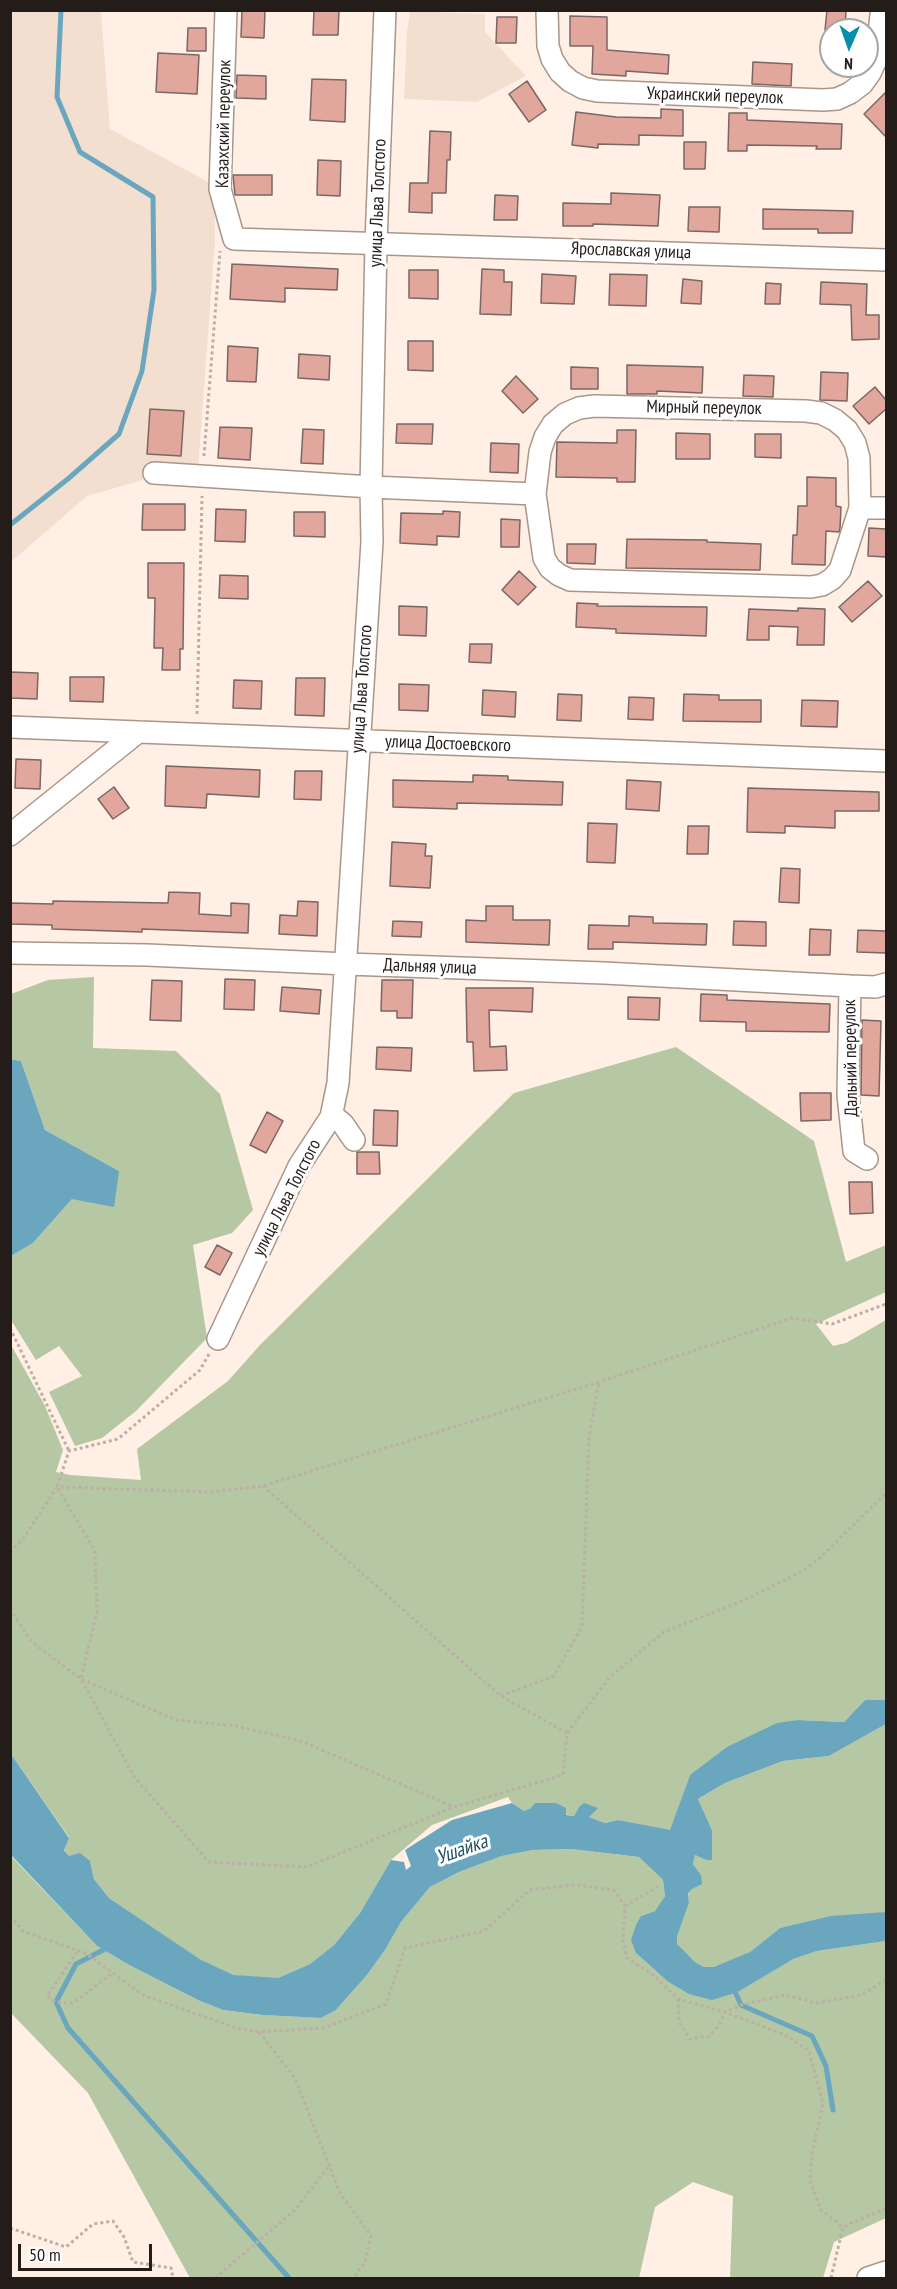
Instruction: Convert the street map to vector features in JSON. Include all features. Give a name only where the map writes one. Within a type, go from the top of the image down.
[{"type":"street","name":"Казахский переулок","points":[[226,10],[220,189],[234,239],[376,243]]},
{"type":"street","name":"улица Льва Толстого","points":[[218,1339],[299,1167],[331,1116],[338,1083],[372,542],[376,243],[385,10]]},
{"type":"street","name":"Украинский переулок","points":[[547,10],[548,46],[552,59],[565,76],[583,88],[597,91],[823,100],[837,99],[850,93],[862,84],[870,73],[876,60],[882,14]]},
{"type":"street","name":"Ярославская улица","points":[[376,243],[886,260]]},
{"type":"street","name":"Мирный переулок","points":[[594,406],[806,411],[822,413],[836,420],[847,430],[855,443],[860,458],[860,508],[840,570],[822,585],[811,587],[570,580],[550,567],[544,558],[535,494],[540,452],[545,437],[559,419],[579,408],[594,406]]},
{"type":"street","points":[[154,473],[371,487],[535,494]]},
{"type":"street","points":[[860,508],[886,508]]},
{"type":"street","name":"улица Достоевского","points":[[10,727],[886,761]]},
{"type":"street","points":[[10,835],[138,732]]},
{"type":"street","name":"Дальняя улица","points":[[10,953],[147,955],[604,973],[850,986]]},
{"type":"street","name":"Дальний переулок","points":[[867,1160],[854,1151],[848,1095],[850,986],[874,987],[886,984]]},
{"type":"street","points":[[331,1116],[343,1124],[354,1140]]},
{"type":"street","points":[[868,2278],[886,2272]]},
{"type":"path","points":[[57,1487],[211,1492],[263,1486],[599,1382],[792,1318],[832,1324],[886,1304]]},
{"type":"path","points":[[10,1328],[69,1451],[57,1487],[23,1539],[10,1552]]},
{"type":"path","points":[[69,1451],[117,1439],[200,1370],[218,1339]]},
{"type":"path","points":[[501,1696],[554,1677],[582,1626],[589,1436],[599,1382]]},
{"type":"path","points":[[263,1486],[501,1696],[567,1733]]},
{"type":"path","points":[[57,1487],[95,1551],[97,1612],[81,1678],[135,1778],[209,1862],[307,1868],[454,1807],[563,1775],[567,1733],[610,1677],[664,1632],[747,1599],[801,1572],[821,1557],[886,1493]]},
{"type":"path","points":[[10,1609],[32,1642],[81,1678],[176,1720],[236,1726],[301,1741],[454,1807]]},
{"type":"path","points":[[10,1916],[23,1931],[87,1954],[143,1995],[236,2028],[259,2032],[323,2028],[386,2004],[405,1948],[484,1931],[530,1890],[576,1885],[614,1890],[625,1906],[623,1942],[627,1958],[651,1973],[678,1999],[725,2012],[785,2035],[809,2051],[823,2104],[812,2154],[810,2181],[821,2210],[843,2227]]},
{"type":"path","points":[[625,1906],[658,1887]]},
{"type":"path","points":[[77,1952],[46,1996],[56,2002],[73,2003],[113,1973]]},
{"type":"path","points":[[678,1999],[679,2022],[690,2039],[709,2036],[720,2024],[725,2012],[741,2005],[786,1995],[816,2003],[861,1995],[886,1980]]},
{"type":"path","points":[[259,2032],[295,2078],[340,2193],[371,2236],[365,2262],[353,2278]]},
{"type":"path","points":[[215,2278],[295,2210],[329,2166]]},
{"type":"path","points":[[843,2227],[886,2208]]},
{"type":"path","points":[[10,2228],[66,2247],[93,2224],[112,2221],[124,2237],[133,2262],[171,2268],[174,2278]]},
{"type":"path","points":[[831,2278],[843,2227]]},
{"type":"shaded area","points":[[11,11],[101,11],[110,129],[214,185],[215,241],[198,469],[150,478],[87,496],[11,562]]},
{"type":"shaded area","points":[[410,11],[485,14],[485,32],[526,76],[477,102],[404,99]]},
{"type":"green space","points":[[94,977],[93,1048],[176,1051],[220,1094],[253,1210],[232,1233],[193,1245],[207,1338],[136,1411],[102,1438],[75,1446],[49,1392],[82,1376],[59,1346],[36,1360],[11,1320],[11,1256],[33,1243],[72,1199],[119,1171],[45,1130],[21,1061],[11,1059],[11,994],[48,980]]},
{"type":"green space","points":[[676,1047],[814,1141],[846,1262],[886,1245],[886,1292],[816,1324],[833,1346],[846,1343],[886,1320],[886,1700],[865,1700],[844,1722],[798,1720],[690,1775],[670,1831],[618,1820],[605,1823],[589,1817],[579,1807],[574,1816],[531,1808],[524,1811],[512,1803],[508,1797],[432,1825],[391,1860],[360,1913],[334,1945],[310,1964],[278,1978],[254,1978],[234,1975],[200,1960],[109,1898],[94,1879],[90,1861],[69,1856],[64,1849],[69,1837],[11,1754],[10,1343],[45,1406],[63,1450],[56,1472],[141,1480],[137,1449],[228,1381],[260,1345],[514,1093]]},
{"type":"green space","points":[[886,1724],[886,1912],[780,1928],[750,1952],[729,1963],[704,1967],[695,1962],[677,1944],[677,1937],[689,1903],[688,1895],[701,1875],[693,1864],[695,1855],[706,1860],[712,1830],[698,1799],[725,1783],[783,1761],[829,1756]]},
{"type":"green space","points":[[571,1849],[639,1857],[663,1880],[665,1896],[655,1911],[641,1916],[636,1953],[667,1981],[738,1992],[792,1959],[817,1951],[886,1941],[886,2218],[834,2242],[823,2278],[730,2278],[733,2196],[693,2182],[655,2207],[639,2278],[190,2278],[88,2093],[11,2013],[10,1855],[97,1946],[131,1966],[200,2001],[223,2010],[262,2015],[321,2018],[336,2010],[367,1975],[401,1922],[430,1887],[459,1872],[502,1856],[533,1850]]},
{"type":"water","points":[[11,1059],[21,1061],[45,1130],[119,1171],[114,1207],[72,1199],[33,1243],[11,1256]]},
{"type":"water","name":"Ушайка","points":[[865,1700],[886,1700],[886,1724],[829,1756],[783,1761],[725,1783],[698,1799],[712,1830],[712,1860],[695,1855],[693,1864],[701,1875],[702,1884],[688,1894],[689,1903],[677,1937],[677,1944],[695,1962],[704,1967],[714,1967],[750,1952],[780,1928],[831,1916],[886,1912],[886,1941],[817,1951],[793,1959],[738,1992],[712,2000],[689,1994],[667,1981],[636,1953],[631,1940],[636,1925],[641,1916],[655,1911],[665,1896],[663,1880],[639,1857],[571,1849],[533,1850],[502,1856],[459,1872],[430,1887],[401,1922],[367,1975],[336,2010],[321,2018],[262,2015],[223,2010],[200,2001],[131,1966],[97,1946],[11,1855],[11,1754],[69,1838],[64,1850],[69,1856],[80,1853],[90,1861],[94,1879],[109,1898],[201,1960],[234,1975],[278,1978],[310,1964],[334,1945],[360,1913],[391,1860],[404,1862],[406,1870],[411,1866],[405,1850],[452,1820],[512,1803],[524,1811],[535,1803],[556,1803],[566,1808],[566,1815],[574,1816],[584,1803],[598,1808],[589,1817],[605,1823],[618,1820],[670,1830],[690,1775],[727,1747],[777,1723],[798,1720],[844,1722]]},
{"type":"building","points":[[242,10],[265,10],[264,38],[241,37]]},
{"type":"building","points":[[314,10],[339,10],[338,35],[313,35]]},
{"type":"building","points":[[827,10],[846,10],[846,18],[826,18]]},
{"type":"building","points":[[570,16],[607,17],[607,50],[669,55],[668,74],[626,71],[626,76],[592,74],[593,46],[570,46]]},
{"type":"building","points":[[497,17],[517,17],[516,43],[496,43]]},
{"type":"building","points":[[188,28],[206,28],[206,51],[187,51]]},
{"type":"building","points":[[158,53],[199,55],[197,94],[156,92]]},
{"type":"building","points":[[753,62],[792,64],[791,86],[752,84]]},
{"type":"building","points":[[237,75],[266,76],[266,99],[236,98]]},
{"type":"building","points":[[312,79],[346,80],[345,122],[310,120]]},
{"type":"building","points":[[527,81],[546,110],[529,122],[509,94]]},
{"type":"building","points":[[886,92],[886,137],[864,114]]},
{"type":"building","points":[[661,109],[683,110],[683,136],[639,135],[639,145],[598,144],[598,148],[572,145],[576,112],[616,117],[661,118]]},
{"type":"building","points":[[729,113],[747,113],[747,120],[842,124],[841,149],[816,149],[817,146],[747,145],[747,151],[728,151]]},
{"type":"building","points":[[430,131],[451,132],[446,193],[432,193],[432,213],[409,212],[410,183],[428,183]]},
{"type":"building","points":[[684,142],[706,142],[705,169],[684,169]]},
{"type":"building","points":[[318,160],[341,161],[340,196],[317,195]]},
{"type":"building","points":[[233,175],[272,175],[272,195],[235,195]]},
{"type":"building","points":[[611,193],[660,195],[658,226],[593,224],[593,226],[563,226],[563,203],[611,204]]},
{"type":"building","points":[[495,195],[518,196],[517,220],[494,220]]},
{"type":"building","points":[[689,207],[720,207],[719,232],[688,231]]},
{"type":"building","points":[[763,209],[853,211],[852,233],[818,233],[818,229],[763,229]]},
{"type":"building","points":[[232,264],[338,269],[337,290],[285,288],[285,302],[230,299]]},
{"type":"building","points":[[482,269],[504,270],[504,282],[512,282],[511,315],[480,314]]},
{"type":"building","points":[[409,270],[438,270],[438,299],[409,298]]},
{"type":"building","points":[[542,274],[576,276],[574,304],[541,303]]},
{"type":"building","points":[[610,274],[647,275],[646,306],[609,305]]},
{"type":"building","points":[[683,279],[702,281],[701,304],[681,303]]},
{"type":"building","points":[[821,282],[867,284],[866,315],[879,315],[879,339],[852,340],[851,305],[820,304]]},
{"type":"building","points":[[766,283],[781,284],[780,304],[765,304]]},
{"type":"building","points":[[408,341],[433,341],[433,371],[408,370]]},
{"type":"building","points":[[228,346],[258,348],[256,382],[227,381]]},
{"type":"building","points":[[299,354],[330,356],[329,380],[298,378]]},
{"type":"building","points":[[627,365],[703,367],[702,393],[657,391],[657,394],[627,394]]},
{"type":"building","points":[[571,367],[598,368],[598,389],[571,389]]},
{"type":"building","points":[[821,372],[848,373],[847,401],[820,400]]},
{"type":"building","points":[[744,375],[774,376],[773,397],[743,396]]},
{"type":"building","points":[[516,376],[538,399],[523,413],[502,391]]},
{"type":"building","points":[[875,387],[886,400],[886,409],[869,424],[853,406]]},
{"type":"building","points":[[150,409],[184,411],[181,456],[147,454]]},
{"type":"building","points":[[397,424],[433,424],[432,444],[396,443]]},
{"type":"building","points":[[220,427],[252,428],[250,460],[218,458]]},
{"type":"building","points":[[303,429],[324,430],[323,464],[301,463]]},
{"type":"building","points":[[617,430],[636,430],[635,482],[617,482],[617,478],[556,477],[557,442],[617,443]]},
{"type":"building","points":[[676,433],[710,434],[710,459],[676,459]]},
{"type":"building","points":[[755,434],[781,434],[781,458],[755,457]]},
{"type":"building","points":[[491,443],[519,444],[518,473],[490,472]]},
{"type":"building","points":[[807,477],[836,478],[836,506],[841,507],[840,528],[839,532],[826,531],[825,565],[792,564],[793,535],[797,535],[798,506],[807,506]]},
{"type":"building","points":[[143,504],[185,504],[185,530],[142,530]]},
{"type":"building","points":[[216,509],[246,510],[245,542],[215,541]]},
{"type":"building","points":[[443,511],[460,512],[459,537],[437,536],[437,545],[400,543],[401,513],[443,514]]},
{"type":"building","points":[[294,512],[325,512],[325,537],[294,536]]},
{"type":"building","points":[[501,519],[520,520],[519,547],[501,547]]},
{"type":"building","points":[[869,528],[886,529],[886,557],[868,556]]},
{"type":"building","points":[[627,539],[707,540],[707,542],[761,544],[760,570],[626,568]]},
{"type":"building","points":[[567,544],[596,544],[595,564],[567,563]]},
{"type":"building","points":[[148,563],[184,563],[183,649],[180,649],[180,670],[162,670],[163,648],[154,648],[155,598],[148,598]]},
{"type":"building","points":[[519,571],[536,587],[518,605],[502,590]]},
{"type":"building","points":[[220,575],[248,576],[248,599],[219,598]]},
{"type":"building","points":[[868,581],[882,596],[852,622],[839,607]]},
{"type":"building","points":[[577,603],[598,604],[597,606],[707,607],[706,636],[616,633],[616,629],[576,627]]},
{"type":"building","points":[[399,606],[427,607],[426,636],[399,635]]},
{"type":"building","points":[[798,608],[825,609],[824,645],[797,645],[798,627],[769,626],[769,640],[747,640],[749,609],[798,611]]},
{"type":"building","points":[[470,644],[492,644],[491,663],[469,662]]},
{"type":"building","points":[[10,672],[38,673],[37,699],[10,698]]},
{"type":"building","points":[[70,677],[104,677],[103,702],[70,701]]},
{"type":"building","points":[[296,678],[325,678],[324,716],[295,715]]},
{"type":"building","points":[[234,680],[262,681],[261,709],[233,708]]},
{"type":"building","points":[[399,684],[429,685],[428,711],[399,710]]},
{"type":"building","points":[[483,690],[516,692],[515,717],[482,715]]},
{"type":"building","points":[[558,694],[582,695],[581,721],[557,720]]},
{"type":"building","points":[[684,694],[719,695],[719,700],[761,700],[761,722],[683,721]]},
{"type":"building","points":[[629,697],[654,698],[653,720],[628,719]]},
{"type":"building","points":[[802,700],[838,701],[837,727],[801,726]]},
{"type":"building","points":[[16,759],[41,760],[40,789],[15,788]]},
{"type":"building","points":[[166,766],[260,770],[259,797],[207,794],[206,808],[165,806]]},
{"type":"building","points":[[295,771],[322,771],[321,800],[294,799]]},
{"type":"building","points":[[473,775],[508,776],[508,780],[563,782],[562,805],[457,803],[457,809],[393,807],[393,780],[473,782]]},
{"type":"building","points":[[627,780],[661,782],[659,811],[626,809]]},
{"type":"building","points":[[114,787],[129,808],[113,819],[98,799]]},
{"type":"building","points":[[748,788],[879,792],[879,811],[835,811],[835,828],[785,826],[785,833],[747,832]]},
{"type":"building","points":[[588,823],[617,824],[615,863],[587,862]]},
{"type":"building","points":[[688,826],[709,826],[708,854],[687,854]]},
{"type":"building","points":[[392,842],[426,844],[425,856],[432,856],[430,888],[390,886]]},
{"type":"building","points":[[781,868],[800,869],[799,903],[779,902]]},
{"type":"building","points":[[169,892],[200,893],[199,914],[231,916],[231,903],[249,904],[248,933],[142,929],[142,932],[52,929],[52,925],[10,924],[10,903],[53,904],[53,901],[168,903]]},
{"type":"building","points":[[298,901],[318,902],[317,936],[279,934],[280,915],[297,916]]},
{"type":"building","points":[[486,906],[513,906],[513,920],[550,920],[549,945],[466,942],[466,920],[486,921]]},
{"type":"building","points":[[629,916],[653,917],[653,923],[707,924],[706,945],[613,942],[613,949],[588,949],[589,925],[629,926]]},
{"type":"building","points":[[393,921],[422,922],[421,937],[392,936]]},
{"type":"building","points":[[734,921],[766,922],[766,946],[733,945]]},
{"type":"building","points":[[810,929],[831,930],[830,955],[809,955]]},
{"type":"building","points":[[858,930],[886,931],[886,953],[857,952]]},
{"type":"building","points":[[225,979],[255,980],[254,1010],[224,1009]]},
{"type":"building","points":[[152,980],[182,981],[181,1021],[150,1020]]},
{"type":"building","points":[[382,980],[413,980],[412,1018],[397,1018],[397,1011],[381,1011]]},
{"type":"building","points":[[282,987],[321,990],[319,1014],[280,1011]]},
{"type":"building","points":[[466,988],[533,988],[532,1012],[489,1010],[490,1047],[506,1046],[507,1070],[474,1071],[473,1042],[467,1042]]},
{"type":"building","points":[[701,994],[727,995],[727,1000],[830,1004],[829,1032],[746,1031],[746,1022],[700,1021]]},
{"type":"building","points":[[628,997],[660,998],[659,1020],[628,1019]]},
{"type":"building","points":[[862,1020],[881,1021],[879,1096],[861,1095]]},
{"type":"building","points":[[377,1047],[412,1048],[411,1071],[376,1069]]},
{"type":"building","points":[[800,1093],[831,1093],[831,1120],[801,1121]]},
{"type":"building","points":[[374,1110],[398,1111],[397,1146],[373,1145]]},
{"type":"building","points":[[267,1112],[283,1121],[266,1153],[250,1145]]},
{"type":"building","points":[[357,1152],[379,1152],[380,1174],[357,1174]]},
{"type":"building","points":[[849,1182],[872,1182],[873,1213],[850,1214]]},
{"type":"building","points":[[217,1245],[232,1253],[220,1275],[205,1267]]},
{"type":"waterway","points":[[10,525],[119,434],[142,371],[154,290],[153,197],[80,152],[57,97],[61,10]]},
{"type":"waterway","points":[[109,1947],[76,1964],[56,2002],[68,2028],[289,2278]]},
{"type":"waterway","points":[[733,1987],[741,2005],[812,2036],[826,2066],[833,2110]]}]
